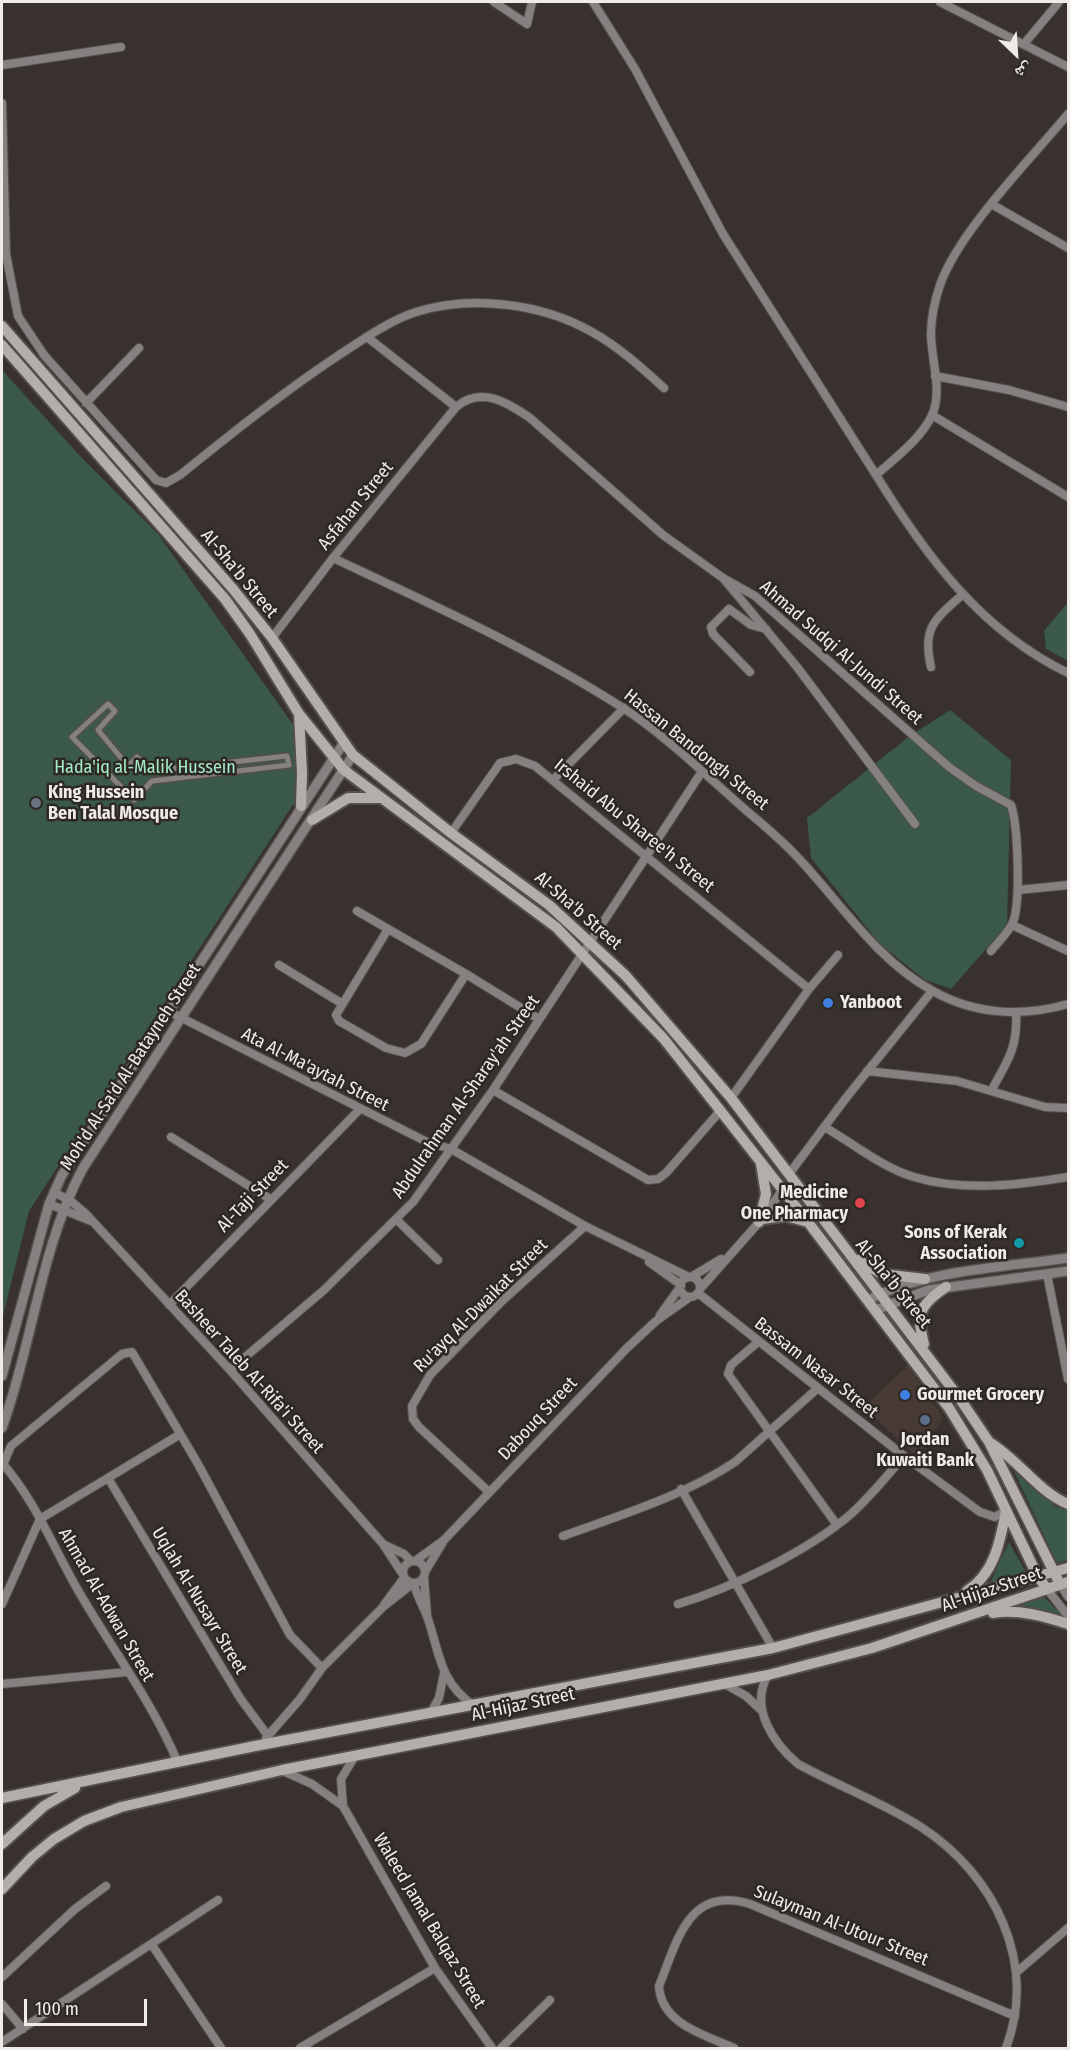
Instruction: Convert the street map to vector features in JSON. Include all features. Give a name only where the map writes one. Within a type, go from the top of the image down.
[{"type":"main road","name":"Al-Sha'b Street","points":[[2,326],[233,589],[272,638],[343,744],[353,755],[451,833],[549,904],[590,941],[626,976],[731,1098],[845,1251],[926,1351],[989,1442],[1053,1571],[1064,1583]]},
{"type":"main road","name":"Al-Sha'b Street","points":[[2,345],[225,599],[250,634],[299,714],[332,758],[380,798],[521,899],[568,937],[645,1018],[760,1160],[876,1310],[965,1431],[1037,1575],[1047,1588]]},
{"type":"main road","points":[[12,357],[22,349]]},
{"type":"main road","points":[[299,714],[301,806]]},
{"type":"main road","points":[[312,819],[348,798],[380,798]]},
{"type":"main road","points":[[760,1160],[766,1194],[760,1220],[790,1216],[808,1222]]},
{"type":"main road","points":[[845,1251],[882,1274],[925,1279]]},
{"type":"main road","points":[[926,1351],[920,1327],[921,1311],[930,1298],[945,1287]]},
{"type":"main road","points":[[989,1442],[1002,1450],[1047,1490],[1068,1504]]},
{"type":"main road","points":[[962,1595],[983,1578],[991,1566],[1006,1510]]},
{"type":"main road","name":"Al-Hijaz Street","points":[[2,1798],[255,1746],[773,1648],[1068,1568]]},
{"type":"main road","name":"Al-Hijaz Street","points":[[2,1889],[43,1848],[84,1821],[121,1807],[282,1770],[768,1675],[872,1648],[1064,1583]]},
{"type":"main road","points":[[972,1616],[1009,1611],[1068,1624]]},
{"type":"main road","name":"Al-Hijaz Street","points":[[2,1844],[44,1806],[86,1782]]},
{"type":"street","points":[[494,2],[527,24],[531,2]]},
{"type":"street","points":[[593,2],[635,69],[728,243],[936,565],[962,595],[1023,648],[1068,673]]},
{"type":"street","points":[[940,2],[1068,67]]},
{"type":"street","points":[[1024,44],[1059,2]]},
{"type":"street","points":[[2,65],[121,47]]},
{"type":"street","points":[[2,103],[4,257],[24,329],[86,403],[156,480],[166,483],[180,475],[287,390],[367,337],[397,320],[433,308],[480,303],[519,308],[554,316],[593,332],[638,365],[664,388]]},
{"type":"street","points":[[876,475],[909,443],[932,415],[935,376],[931,334],[940,284],[960,247],[1068,114]]},
{"type":"street","points":[[993,205],[1068,248]]},
{"type":"street","points":[[2,278],[10,285]]},
{"type":"street","points":[[367,337],[456,408]]},
{"type":"street","points":[[86,403],[140,348]]},
{"type":"street","points":[[935,376],[999,387],[1068,407]]},
{"type":"street","name":"Ahmad Sudqi Al-Jundi Street","points":[[469,399],[481,396],[493,397],[519,410],[663,535],[723,578],[755,596],[949,767],[987,793],[1011,805],[1018,890],[1012,925],[991,951]]},
{"type":"street","name":"Asfahan Street","points":[[272,638],[333,558],[456,408],[469,399]]},
{"type":"street","points":[[932,415],[1068,497]]},
{"type":"street","name":"Hassan Bandongh Street","points":[[333,558],[545,661],[624,708],[792,851],[858,928],[932,991]]},
{"type":"street","points":[[723,578],[766,629],[915,824]]},
{"type":"street","points":[[931,668],[927,649],[928,633],[936,620],[962,595]]},
{"type":"street","points":[[750,672],[713,634],[711,627],[729,609],[751,625],[766,629]]},
{"type":"street","points":[[108,704],[115,711],[98,730],[128,766],[137,757],[151,771],[287,756],[289,765],[153,781],[134,800],[72,738],[108,704]]},
{"type":"street","points":[[553,780],[624,708]]},
{"type":"street","name":"Moh'd Al-Sa'd Al-Batayneh Street","points":[[2,1376],[49,1204],[62,1175],[343,744]]},
{"type":"street","name":"Moh'd Al-Sa'd Al-Batayneh Street","points":[[2,1428],[66,1198],[83,1168],[353,755]]},
{"type":"street","name":"Irshaid Abu Sharee'h Street","points":[[451,833],[500,763],[520,760],[535,766],[809,989]]},
{"type":"street","name":"Abdulrahman Al-Sharay'ah Street","points":[[230,1370],[306,1305],[397,1220],[493,1090],[701,773]]},
{"type":"street","points":[[1018,890],[1068,885]]},
{"type":"street","points":[[357,911],[538,1019]]},
{"type":"street","points":[[1012,925],[1068,951]]},
{"type":"street","points":[[388,929],[341,1003],[336,1015],[339,1021],[386,1048],[405,1053],[421,1044],[466,974]]},
{"type":"street","points":[[731,1098],[809,989],[838,955]]},
{"type":"street","points":[[279,965],[341,1003]]},
{"type":"street","points":[[789,1174],[867,1071],[932,991],[984,1010],[1016,1013],[1068,1004]]},
{"type":"street","name":"Ata Al-Ma'aytah Street","points":[[168,1011],[427,1142],[451,1149]]},
{"type":"street","points":[[991,1091],[1006,1067],[1016,1040],[1016,1013]]},
{"type":"street","points":[[867,1071],[920,1075],[991,1091],[1046,1107],[1068,1108]]},
{"type":"street","points":[[493,1090],[648,1180],[658,1179],[666,1173],[721,1110]]},
{"type":"street","name":"Al-Taji Street","points":[[169,1305],[360,1109]]},
{"type":"street","points":[[826,1128],[896,1170],[913,1177],[937,1182],[986,1187],[1068,1177]]},
{"type":"street","points":[[171,1137],[270,1199]]},
{"type":"street","points":[[451,1149],[585,1226],[698,1281],[696,1293],[682,1292],[681,1286],[641,1255]]},
{"type":"street","name":"Dabouq Street","points":[[413,1561],[444,1540],[579,1397],[656,1321],[696,1293],[783,1190]]},
{"type":"street","name":"Basheer Taleb Al-Rifa'i Street","points":[[54,1192],[80,1208],[230,1370],[383,1544],[403,1576]]},
{"type":"street","name":"Basheer Taleb Al-Rifa'i Street","points":[[49,1204],[92,1221]]},
{"type":"street","points":[[397,1220],[438,1260]]},
{"type":"street","name":"Ru'ayq Al-Dwaikat Street","points":[[489,1492],[419,1427],[412,1413],[415,1397],[438,1365],[585,1226]]},
{"type":"street","name":"Dabouq Street","points":[[656,1321],[690,1277],[728,1255]]},
{"type":"street","points":[[868,1300],[881,1293],[925,1279],[1068,1258]]},
{"type":"street","points":[[876,1310],[945,1287],[1068,1271]]},
{"type":"street","points":[[1047,1274],[1068,1379]]},
{"type":"street","name":"Bassam Nasar Street","points":[[696,1293],[904,1456],[984,1515],[995,1517],[1006,1510]]},
{"type":"street","points":[[758,1342],[731,1365],[728,1374],[837,1525]]},
{"type":"street","name":"Ahmad Al-Adwan Street","points":[[178,1763],[167,1737],[127,1672],[40,1519],[2,1464],[11,1446],[126,1352],[132,1352],[140,1361],[179,1435]]},
{"type":"street","points":[[563,1536],[681,1490],[729,1466],[818,1388]]},
{"type":"street","points":[[2,1604],[40,1519],[179,1435],[198,1464],[290,1635],[322,1668]]},
{"type":"street","points":[[678,1604],[736,1584],[837,1525],[854,1511],[904,1456]]},
{"type":"street","name":"Uqlah Al-Nusayr Street","points":[[108,1478],[240,1698],[268,1736]]},
{"type":"street","points":[[681,1490],[773,1648]]},
{"type":"street","name":"Dabouq Street","points":[[424,1575],[444,1540]]},
{"type":"street","name":"Basheer Taleb Al-Rifa'i Street","points":[[383,1544],[413,1561]]},
{"type":"street","points":[[384,1606],[403,1576],[406,1565],[413,1561],[422,1565],[427,1615]]},
{"type":"street","points":[[255,1746],[268,1736],[322,1668],[384,1606],[424,1575]]},
{"type":"street","points":[[403,1576],[413,1584],[427,1615],[444,1673],[455,1689],[473,1706]]},
{"type":"street","points":[[1064,1583],[1068,1597]]},
{"type":"street","points":[[1047,1588],[1068,1616]]},
{"type":"street","points":[[2,1684],[127,1672]]},
{"type":"street","points":[[430,1714],[439,1698],[444,1673]]},
{"type":"street","points":[[760,1709],[760,1695],[768,1675]]},
{"type":"street","points":[[723,1683],[746,1696],[760,1709],[784,1750],[798,1764],[922,1827],[960,1860],[995,1905],[1018,1971],[1015,2016],[1006,2049]]},
{"type":"street","name":"Waleed Jamal Balqaz Street","points":[[343,1806],[341,1779],[344,1770],[356,1755]]},
{"type":"street","name":"Waleed Jamal Balqaz Street","points":[[282,1770],[312,1784],[343,1806],[435,1968],[492,2049]]},
{"type":"street","points":[[2,1977],[75,1909],[106,1886]]},
{"type":"street","name":"Sulayman Al-Utour Street","points":[[734,2049],[681,2024],[667,2010],[659,1996],[659,1986],[686,1922],[704,1905],[720,1899],[750,1904],[1015,2016]]},
{"type":"street","points":[[2,2042],[218,1900]]},
{"type":"street","points":[[1018,1971],[1068,1928]]},
{"type":"street","points":[[152,1945],[221,2049]]},
{"type":"street","points":[[300,2049],[435,1968]]},
{"type":"street","points":[[501,2049],[550,2000]]},
{"type":"street","points":[[2,2004],[23,2029]]},
{"type":"shaded area","points":[[908,1365],[943,1418],[917,1457],[864,1407]]},
{"type":"green space","name":"Hada'iq al-Malik Hussein","points":[[2,370],[80,456],[158,534],[294,726],[299,763],[296,800],[29,1211],[2,1320]]},
{"type":"green space","points":[[1068,602],[1068,661],[1046,649],[1044,631]]},
{"type":"green space","points":[[950,710],[1011,760],[1007,925],[951,989],[925,980],[880,944],[811,858],[807,818],[907,738]]},
{"type":"green space","points":[[1012,1467],[1056,1507],[1068,1511],[1068,1560],[1057,1563]]},
{"type":"green space","points":[[1009,1542],[1026,1572],[990,1583]]},
{"type":"green space","points":[[1044,1597],[1063,1616],[1046,1610],[1012,1607]]},
{"type":"place","name":"King Hussein Ben Talal Mosque","points":[[36,803]]},
{"type":"place","name":"Yanboot","points":[[828,1003]]},
{"type":"place","name":"Medicine One Pharmacy","points":[[860,1203]]},
{"type":"place","name":"Sons of Kerak Association","points":[[1019,1243]]},
{"type":"place","name":"Gourmet Grocery","points":[[905,1395]]},
{"type":"place","name":"Jordan Kuwaiti Bank","points":[[925,1420]]}]
